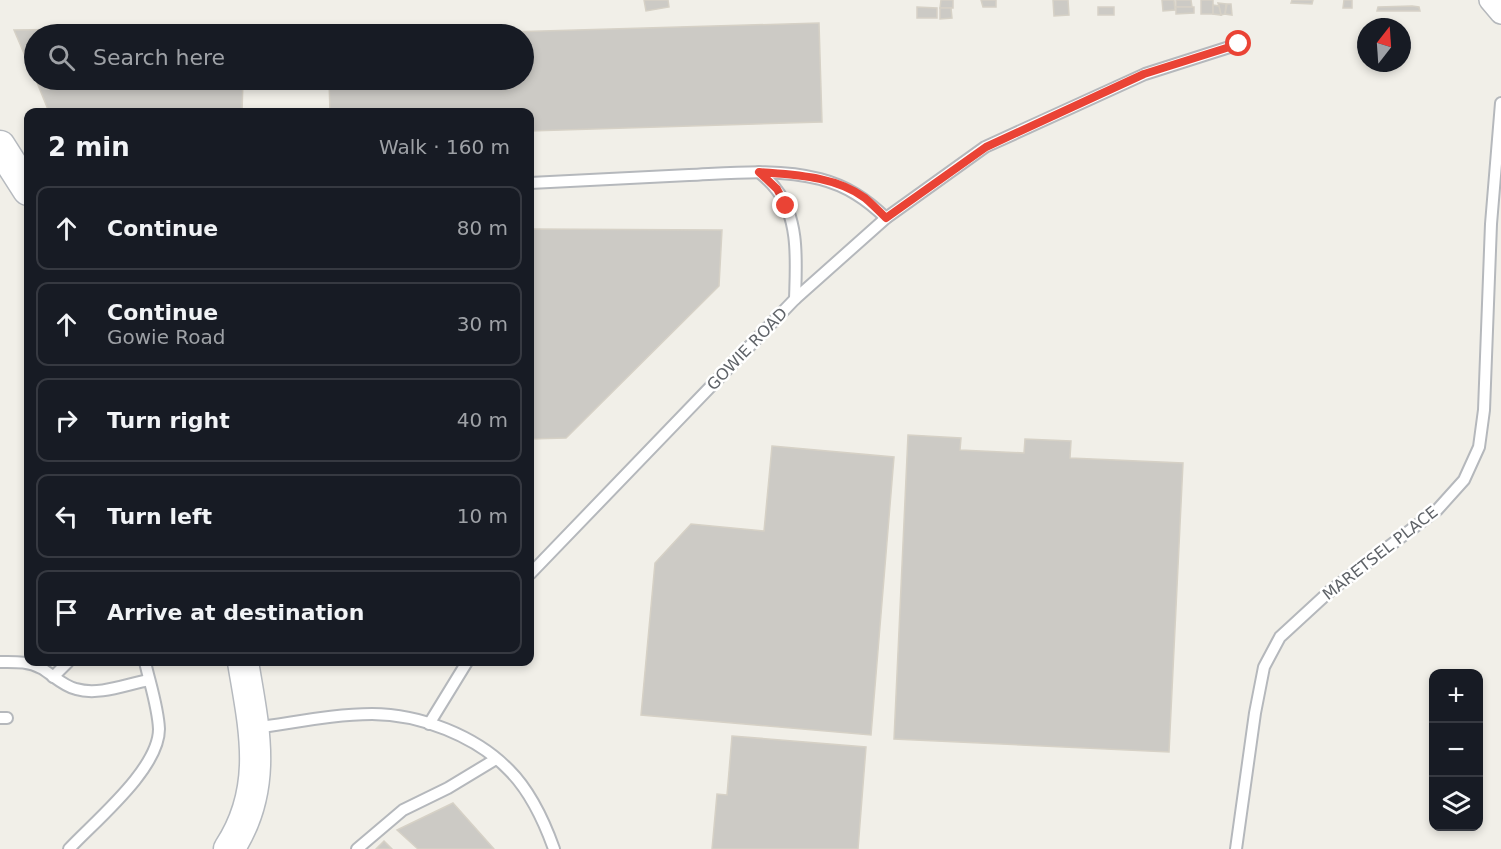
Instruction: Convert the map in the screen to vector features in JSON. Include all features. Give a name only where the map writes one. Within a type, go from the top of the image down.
[{"type":"street","points":[[0,146],[24,184]]},
{"type":"street","points":[[229,849],[241,830],[254,786],[257,760],[244,666]]},
{"type":"lane","name":"GOWIE ROAD","points":[[534,570],[795,299],[886,218],[986,147],[1144,74],[1239,44]]},
{"type":"lane","name":"MARETSEL PLACE","points":[[1236,849],[1255,713],[1264,667],[1280,637],[1330,591],[1437,510],[1464,480],[1479,447],[1484,410],[1491,224],[1501,104]]},
{"type":"lane","points":[[759,172],[777,189],[791,222],[796,266],[795,299]]},
{"type":"lane","points":[[534,183],[759,172],[799,175],[821,179],[844,187],[864,198],[886,218]]},
{"type":"lane","points":[[0,662],[24,662]]},
{"type":"lane","points":[[34,666],[77,690],[92,692],[149,680]]},
{"type":"lane","points":[[53,677],[64,666]]},
{"type":"lane","points":[[69,849],[142,773],[155,750],[159,731],[156,707],[146,666]]},
{"type":"lane","points":[[429,724],[465,666]]},
{"type":"lane","points":[[254,728],[373,714],[402,717],[453,733],[486,751],[510,770],[529,794],[554,849]]},
{"type":"lane","points":[[357,849],[403,810],[448,788],[496,759]]},
{"type":"building","points":[[644,0],[668,0],[669,7],[646,11]]},
{"type":"building","points":[[941,0],[953,0],[953,8],[940,8]]},
{"type":"building","points":[[981,0],[996,0],[996,7],[983,7]]},
{"type":"building","points":[[1053,0],[1068,0],[1069,15],[1054,16]]},
{"type":"building","points":[[1162,0],[1174,0],[1175,10],[1163,11]]},
{"type":"building","points":[[1176,0],[1191,0],[1192,7],[1176,7]]},
{"type":"building","points":[[1201,0],[1213,0],[1213,14],[1201,14]]},
{"type":"building","points":[[1292,0],[1313,0],[1312,4],[1291,3]]},
{"type":"building","points":[[1344,0],[1352,0],[1352,8],[1343,8]]},
{"type":"building","points":[[1218,3],[1226,4],[1225,14],[1221,15]]},
{"type":"building","points":[[1227,4],[1231,4],[1232,15],[1225,14]]},
{"type":"building","points":[[1213,5],[1219,6],[1221,15],[1213,14]]},
{"type":"building","points":[[917,7],[937,8],[937,18],[917,18]]},
{"type":"building","points":[[1098,7],[1114,7],[1114,15],[1098,15]]},
{"type":"building","points":[[1176,7],[1194,7],[1194,13],[1176,14]]},
{"type":"building","points":[[1378,7],[1419,7],[1420,11],[1377,11]]},
{"type":"building","points":[[940,8],[951,8],[952,18],[940,19]]},
{"type":"building","points":[[819,23],[822,122],[534,131],[534,108],[330,108],[329,90],[534,90],[534,31]]},
{"type":"building","points":[[14,30],[24,30],[24,54]]},
{"type":"building","points":[[40,90],[243,90],[242,108],[47,108]]},
{"type":"building","points":[[534,229],[722,230],[719,286],[566,438],[534,439]]},
{"type":"building","points":[[908,435],[961,438],[960,450],[1024,453],[1025,439],[1071,441],[1070,458],[1183,463],[1169,752],[894,739]]},
{"type":"building","points":[[772,446],[894,457],[871,735],[641,715],[655,563],[691,524],[764,531]]},
{"type":"building","points":[[732,736],[866,747],[858,849],[712,849],[717,794],[727,795]]},
{"type":"building","points":[[453,803],[494,849],[418,849],[397,830]]},
{"type":"building","points":[[384,841],[392,849],[376,849]]},
{"type":"route","points":[[786,206],[777,189],[759,172],[799,175],[821,179],[844,187],[864,198],[886,218],[986,147],[1144,74],[1239,44]]}]
